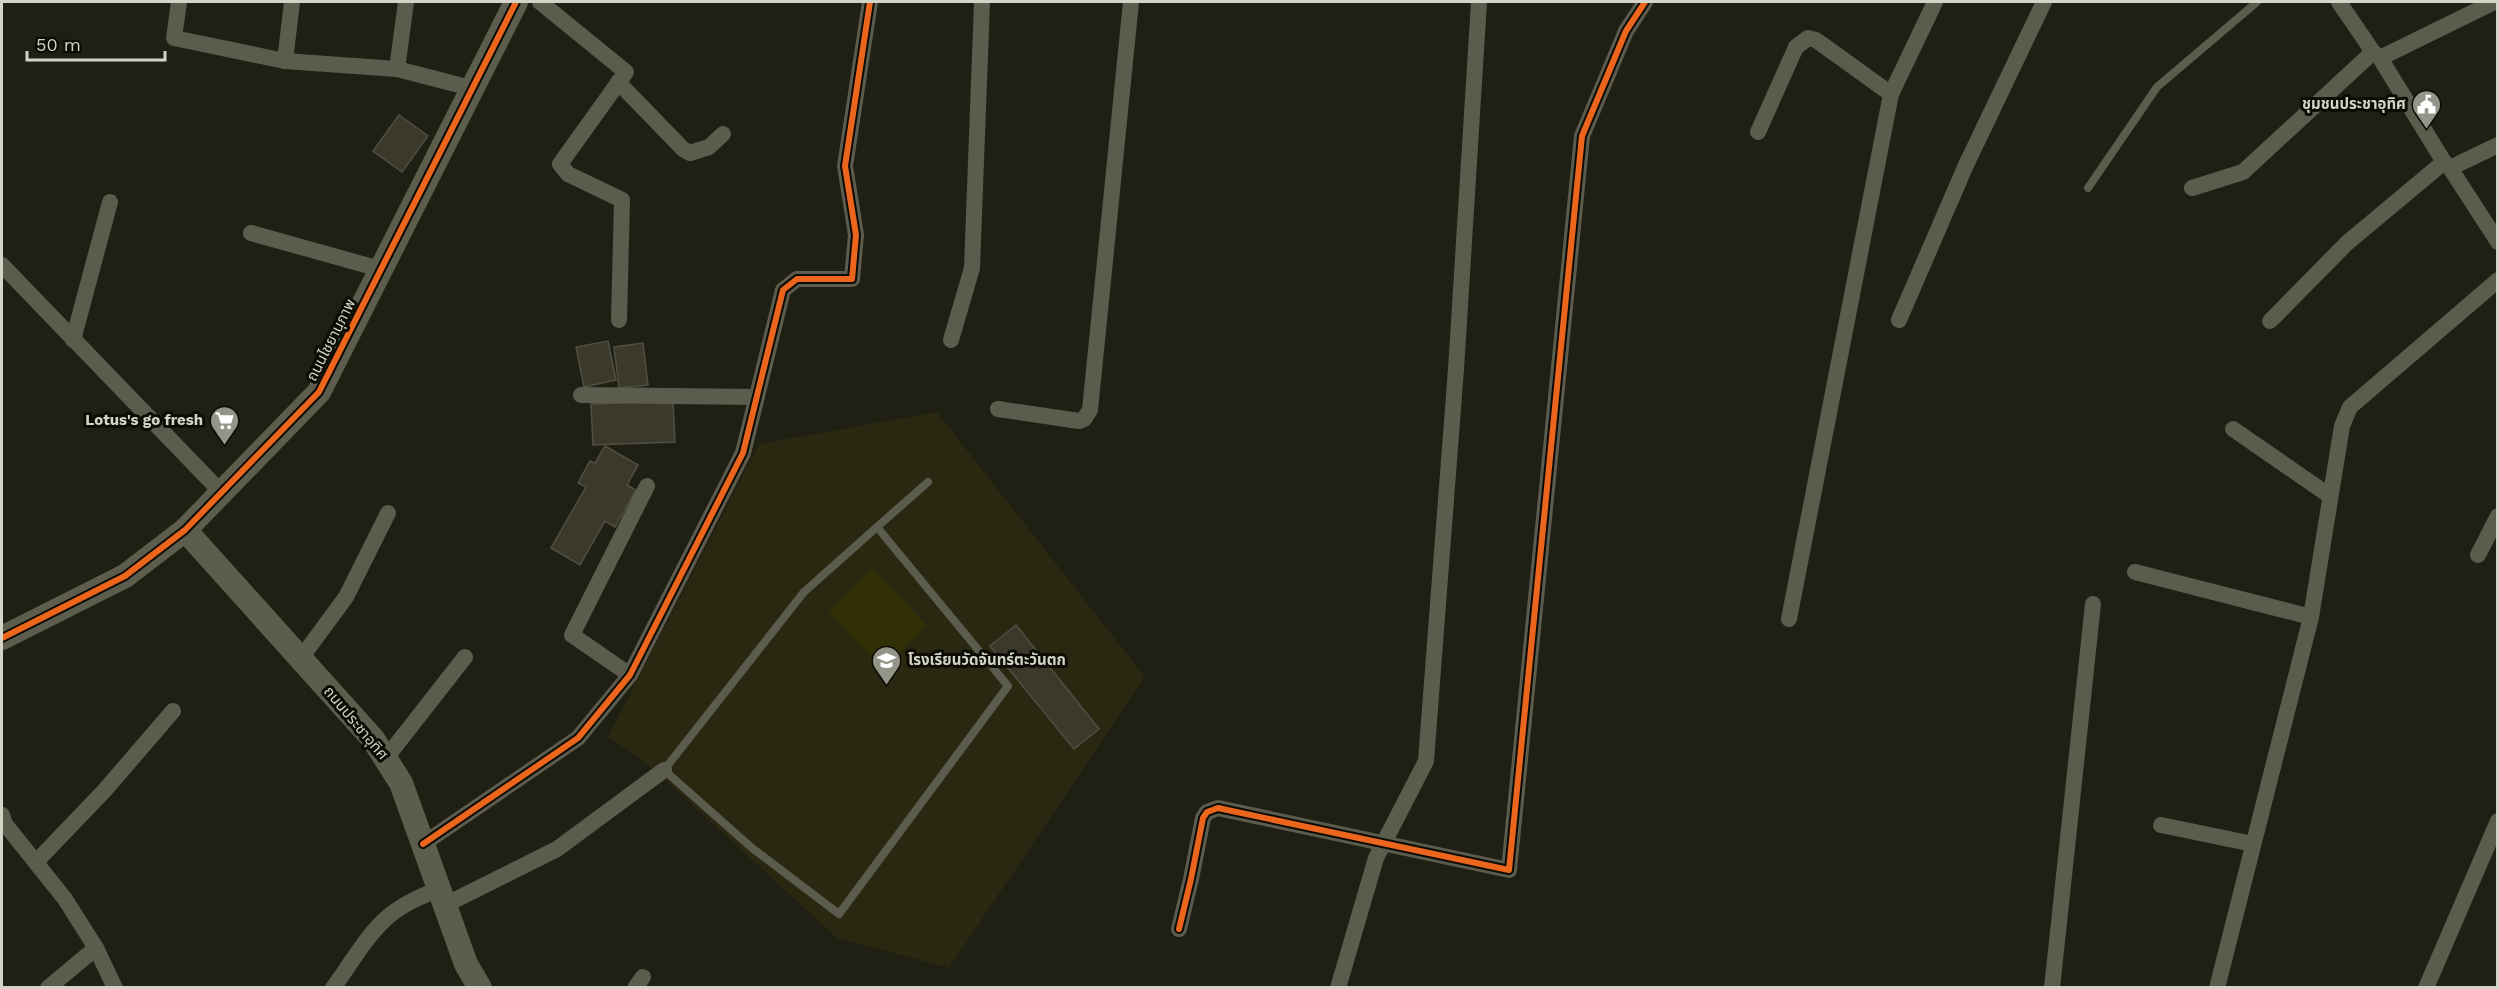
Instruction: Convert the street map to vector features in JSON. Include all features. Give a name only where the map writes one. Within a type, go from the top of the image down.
[{"type":"street","points":[[179,2],[174,38],[285,61],[397,69],[471,88]]},
{"type":"street","points":[[285,61],[292,2]]},
{"type":"street","points":[[397,69],[406,2]]},
{"type":"street","name":"ถนนไชยานุภาพ","points":[[2,638],[125,576],[184,530],[319,392],[516,2]]},
{"type":"street","points":[[540,2],[626,72],[560,164],[568,174],[622,200],[619,320]]},
{"type":"street","points":[[423,844],[579,738],[630,675],[743,453],[783,290],[796,279],[852,279],[856,234],[845,166],[870,2]]},
{"type":"street","points":[[951,340],[972,268],[978,2]]},
{"type":"street","points":[[998,409],[1079,421],[1084,419],[1090,410],[1131,2]]},
{"type":"street","points":[[1338,987],[1365,891],[1382,844],[1426,761],[1456,369],[1479,2]]},
{"type":"street","points":[[1179,928],[1201,825],[1207,812],[1212,809],[1218,808],[1509,870],[1582,136],[1626,31],[1645,2]]},
{"type":"street","points":[[1789,619],[1892,94],[1935,2]]},
{"type":"street","points":[[1899,321],[1966,165],[2044,2]]},
{"type":"street","points":[[2339,2],[2377,55],[2498,242]]},
{"type":"street","points":[[2192,188],[2243,172],[2377,55],[2494,2]]},
{"type":"street","points":[[1758,132],[1796,47],[1808,38],[1816,40],[1892,94]]},
{"type":"street","points":[[618,82],[683,149],[690,153],[709,147],[723,135]]},
{"type":"street","points":[[2270,321],[2347,243],[2447,165],[2498,145]]},
{"type":"street","points":[[73,340],[110,202]]},
{"type":"street","points":[[251,233],[380,269]]},
{"type":"street","points":[[2,265],[220,491]]},
{"type":"street","points":[[2217,987],[2311,617],[2342,426],[2350,407],[2498,280]]},
{"type":"street","points":[[581,395],[757,397]]},
{"type":"street","points":[[2233,429],[2330,496]]},
{"type":"street","points":[[630,675],[572,635],[647,486]]},
{"type":"street","points":[[301,658],[346,597],[388,513]]},
{"type":"street","points":[[2478,555],[2498,516]]},
{"type":"street","name":"ถนนประชาอุทิศ","points":[[184,530],[373,739],[386,758],[401,783],[466,964],[480,987]]},
{"type":"street","points":[[2135,572],[2311,617]]},
{"type":"street","points":[[2052,987],[2093,604]]},
{"type":"street","points":[[386,758],[465,657]]},
{"type":"street","points":[[36,862],[105,790],[173,711]]},
{"type":"street","points":[[333,987],[379,926],[391,914],[407,904],[442,897],[557,849],[664,770]]},
{"type":"street","points":[[2426,987],[2498,821]]},
{"type":"street","points":[[3,822],[65,899],[96,948],[116,987]]},
{"type":"street","points":[[2161,825],[2253,844]]},
{"type":"street","points":[[48,987],[96,948]]},
{"type":"lane","points":[[2088,188],[2157,87],[2257,2]]},
{"type":"lane","points":[[877,527],[1008,686],[839,914],[752,848],[664,770],[804,592],[877,527],[928,482]]},
{"type":"shaded area","name":"โรงเรียนวัดจันทร์ตะวันตก","points":[[937,412],[1145,677],[949,968],[837,938],[671,785],[638,757],[608,737],[759,444]]},
{"type":"shaded area","points":[[873,569],[927,626],[882,669],[828,611]]},
{"type":"building","points":[[399,115],[428,136],[402,172],[373,151]]},
{"type":"building","points":[[608,341],[616,380],[584,387],[576,347]]},
{"type":"building","points":[[643,343],[648,385],[619,388],[614,347]]},
{"type":"building","points":[[673,401],[675,442],[593,445],[591,404]]},
{"type":"building","points":[[605,446],[638,465],[627,485],[636,490],[615,527],[605,521],[580,565],[551,548],[586,487],[578,483],[590,461],[595,463]]},
{"type":"building","points":[[1016,625],[1099,729],[1074,749],[990,646]]},
{"type":"cycle path","points":[[2,638],[125,576],[185,530],[319,392],[516,2]]},
{"type":"cycle path","points":[[423,844],[578,738],[630,675],[743,453],[783,290],[797,279],[852,279],[856,235],[845,166],[870,2]]},
{"type":"cycle path","points":[[1179,929],[1203,818],[1207,812],[1218,808],[1509,870],[1582,136],[1626,31],[1645,2]]},
{"type":"place","name":"ชุมชนประชาอุทิศ","points":[[2427,130]]},
{"type":"place","name":"Lotus's go fresh","points":[[224,446]]},
{"type":"place","name":"โรงเรียนวัดจันทร์ตะวันตก","points":[[887,686]]}]
